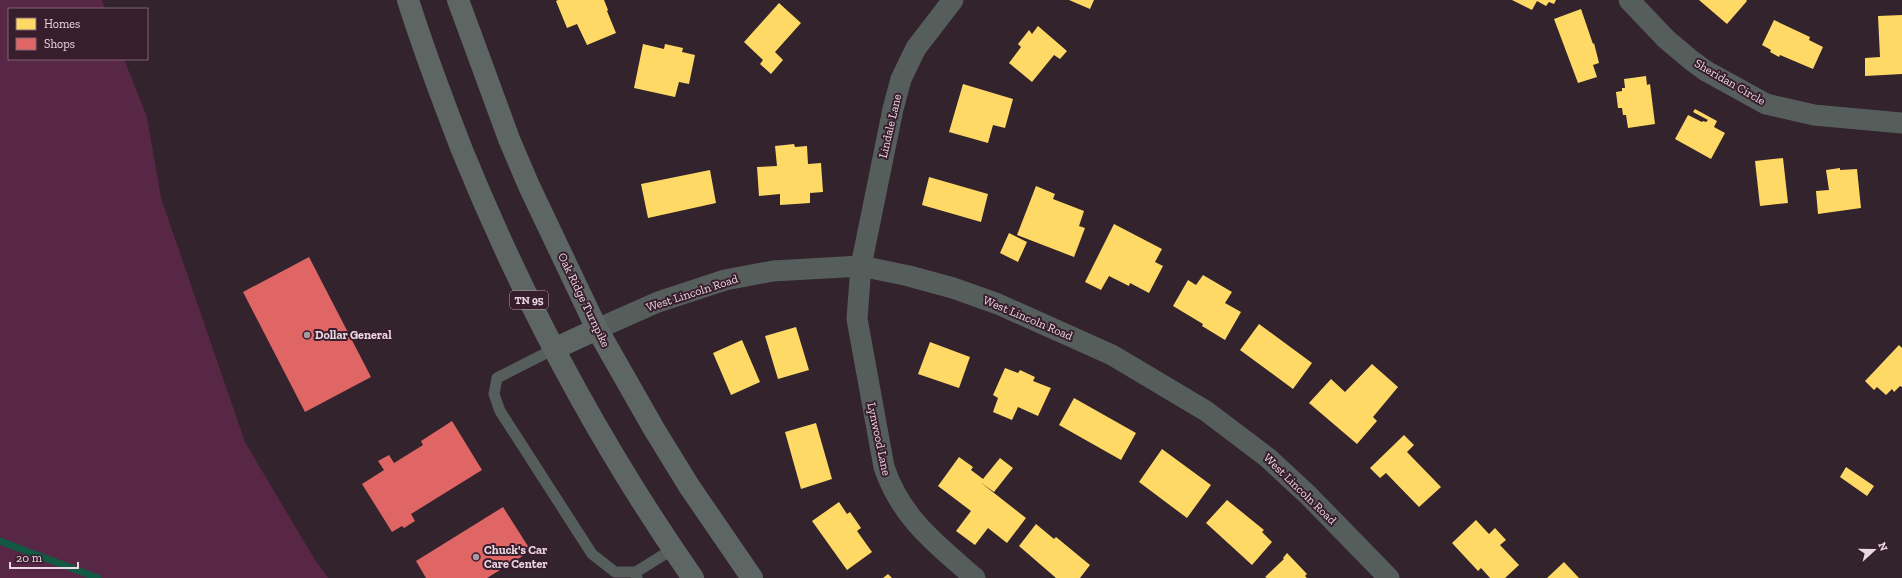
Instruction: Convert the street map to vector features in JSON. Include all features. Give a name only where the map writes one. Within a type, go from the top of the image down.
[{"type":"highway","name":"TN 95","points":[[408,0],[431,69],[480,194],[528,298],[554,350],[616,459],[672,549],[693,578]]},
{"type":"highway","name":"Oak Ridge Turnpike","points":[[458,0],[509,140],[529,186],[597,329],[654,429],[689,486],[752,578]]},
{"type":"highway","points":[[554,350],[597,329]]},
{"type":"street","name":"Lindale Lane","points":[[861,266],[893,109],[901,79],[916,48],[953,0]]},
{"type":"street","name":"Sheridan Circle","points":[[1629,0],[1666,39],[1691,60],[1706,71],[1766,104],[1814,116],[1902,123]]},
{"type":"street","name":"West Lincoln Road","points":[[597,329],[652,305],[725,280],[773,271],[861,266],[916,278],[998,304],[1112,355],[1182,395],[1206,411],[1268,458],[1308,495],[1389,578]]},
{"type":"street","name":"Lynwood Lane","points":[[861,266],[857,320],[882,460],[888,481],[907,515],[932,541],[975,578]]},
{"type":"lane","points":[[554,350],[497,378],[494,394],[500,411],[592,554],[614,572],[637,575],[672,549]]},
{"type":"shaded area","points":[[0,0],[102,0],[105,8],[8,8],[8,60],[124,60],[147,117],[161,198],[245,442],[315,560],[328,578],[0,578]]},
{"type":"building: Homes","points":[[604,0],[616,33],[587,45],[577,24],[567,28],[556,1]]},
{"type":"building: Homes","points":[[1069,0],[1094,0],[1090,9]]},
{"type":"building: Homes","points":[[1512,0],[1556,0],[1554,4],[1549,2],[1546,6],[1537,1],[1532,10]]},
{"type":"building: Homes","points":[[1699,0],[1746,0],[1747,1],[1727,24]]},
{"type":"building: Homes","points":[[779,3],[801,23],[775,52],[783,60],[771,74],[760,64],[763,60],[744,42]]},
{"type":"building: Homes","points":[[1581,9],[1593,44],[1594,43],[1599,63],[1593,65],[1597,77],[1578,83],[1554,19]]},
{"type":"building: Homes","points":[[1902,15],[1902,74],[1865,76],[1865,58],[1880,57],[1878,16]]},
{"type":"building: Homes","points":[[1774,20],[1810,37],[1809,40],[1823,47],[1813,69],[1780,55],[1779,57],[1762,45]]},
{"type":"building: Homes","points":[[1038,26],[1067,51],[1060,59],[1054,55],[1032,82],[1009,63],[1021,47],[1018,44],[1029,30],[1032,34]]},
{"type":"building: Homes","points":[[643,44],[664,49],[665,44],[683,48],[682,52],[695,55],[689,84],[679,82],[675,97],[634,88]]},
{"type":"building: Homes","points":[[1646,76],[1647,85],[1650,84],[1655,124],[1628,128],[1626,115],[1623,115],[1622,108],[1618,108],[1616,92],[1622,91],[1622,88],[1625,88],[1624,79]]},
{"type":"building: Homes","points":[[963,84],[1013,99],[1005,128],[993,125],[988,143],[949,132]]},
{"type":"building: Homes","points":[[1695,109],[1717,121],[1714,127],[1725,133],[1711,159],[1675,139],[1688,115],[1702,122],[1706,122],[1708,120],[1693,112]]},
{"type":"building: Homes","points":[[794,144],[795,147],[807,146],[808,164],[821,163],[823,192],[810,193],[810,203],[780,205],[780,194],[759,196],[757,167],[777,166],[775,146]]},
{"type":"building: Homes","points":[[1783,158],[1788,203],[1760,206],[1755,161]]},
{"type":"building: Homes","points":[[1840,168],[1840,170],[1857,169],[1861,208],[1818,214],[1816,191],[1829,190],[1826,170]]},
{"type":"building: Homes","points":[[710,170],[716,203],[648,218],[641,184]]},
{"type":"building: Homes","points":[[929,177],[988,194],[981,222],[922,205]]},
{"type":"building: Homes","points":[[1036,186],[1055,194],[1053,199],[1084,211],[1079,226],[1085,228],[1074,257],[1017,235]]},
{"type":"building: Homes","points":[[1114,224],[1162,249],[1155,262],[1163,266],[1149,293],[1130,283],[1129,286],[1109,276],[1101,290],[1085,282]]},
{"type":"building: Homes","points":[[1009,233],[1027,242],[1018,262],[1000,253]]},
{"type":"building: Homes","points":[[1203,275],[1232,292],[1225,303],[1241,312],[1225,340],[1202,326],[1203,324],[1173,306],[1188,280],[1196,285]]},
{"type":"building: Homes","points":[[1259,324],[1312,363],[1293,389],[1240,350]]},
{"type":"building: Homes","points":[[796,327],[809,370],[778,379],[765,336]]},
{"type":"building: Homes","points":[[742,340],[760,382],[731,395],[713,353]]},
{"type":"building: Homes","points":[[930,342],[970,357],[959,388],[918,374]]},
{"type":"building: Homes","points":[[1899,345],[1902,348],[1902,387],[1900,386],[1894,392],[1892,389],[1886,395],[1877,387],[1874,390],[1865,381]]},
{"type":"building: Homes","points":[[1372,364],[1398,387],[1373,417],[1377,421],[1357,444],[1309,403],[1331,379],[1345,392]]},
{"type":"building: Homes","points":[[1005,368],[1018,373],[1020,370],[1035,377],[1033,381],[1051,388],[1038,416],[1018,407],[1012,420],[993,412],[998,398],[993,395]]},
{"type":"building: Homes","points":[[1074,398],[1136,433],[1121,460],[1059,425]]},
{"type":"building: Homes","points":[[816,423],[832,479],[801,489],[785,432]]},
{"type":"building: Homes","points":[[1404,435],[1414,445],[1407,452],[1441,487],[1419,507],[1386,473],[1380,478],[1370,468]]},
{"type":"building: Homes","points":[[1162,449],[1211,485],[1187,518],[1139,482]]},
{"type":"building: Homes","points":[[959,457],[973,467],[971,470],[983,479],[1000,458],[1013,468],[994,492],[980,482],[1026,518],[1007,543],[988,528],[975,545],[956,531],[971,511],[938,486]]},
{"type":"building: Homes","points":[[1846,467],[1874,486],[1867,496],[1840,477]]},
{"type":"building: Homes","points":[[1227,500],[1264,530],[1262,532],[1272,542],[1252,565],[1206,523]]},
{"type":"building: Homes","points":[[839,502],[847,514],[850,512],[861,528],[857,531],[872,552],[847,570],[812,521]]},
{"type":"building: Homes","points":[[1476,520],[1489,534],[1495,528],[1506,540],[1500,545],[1519,565],[1505,578],[1490,578],[1481,568],[1478,571],[1452,543]]},
{"type":"building: Homes","points":[[1036,524],[1054,539],[1056,537],[1090,565],[1080,578],[1056,578],[1019,546]]},
{"type":"building: Homes","points":[[1287,553],[1307,574],[1305,576],[1307,578],[1265,577],[1284,559],[1283,558]]},
{"type":"building: Homes","points":[[1564,562],[1579,578],[1547,578]]},
{"type":"building: Homes","points":[[888,574],[892,578],[883,578]]},
{"type":"building: Shops","name":"Dollar General","points":[[309,257],[371,377],[305,412],[243,292]]},
{"type":"building: Shops","points":[[452,421],[482,470],[411,514],[415,521],[404,528],[402,526],[392,532],[362,484],[384,470],[378,461],[389,455],[394,463],[423,445],[421,441]]},
{"type":"building: Shops","points":[[503,507],[531,551],[487,578],[426,578],[416,561]]},
{"type":"waterway","points":[[0,541],[98,578]]},
{"type":"place","name":"Dollar General","points":[[307,335]]},
{"type":"place","name":"Chuck's Car Care Center","points":[[476,557]]}]
